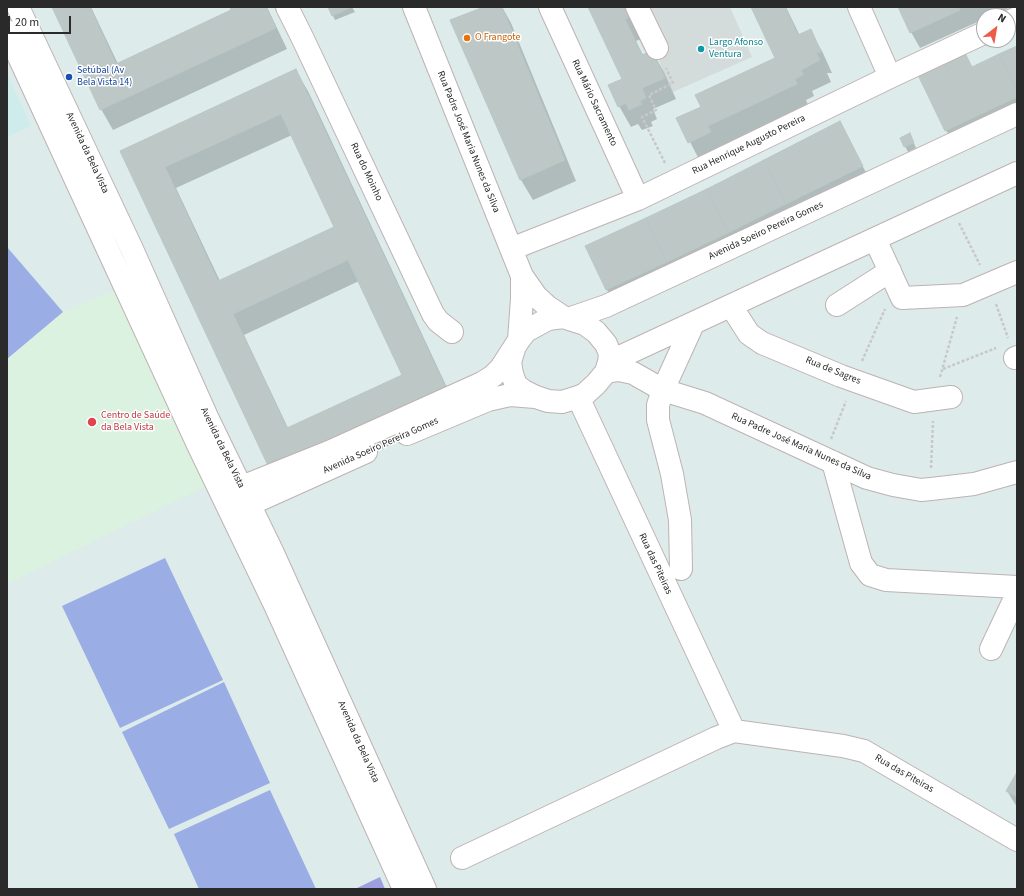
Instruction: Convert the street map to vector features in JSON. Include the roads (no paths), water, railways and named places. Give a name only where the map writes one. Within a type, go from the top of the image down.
[{"type":"street","name":"Avenida da Bela Vista","points":[[18,7],[132,249],[207,417],[274,603],[404,889]]},
{"type":"street","name":"Rua do Moinho","points":[[287,7],[306,44],[433,314],[438,322],[452,332]]},
{"type":"street","name":"Rua Padre José Maria Nunes da Silva","points":[[414,7],[522,276],[536,296],[548,307],[567,318]]},
{"type":"street","name":"Rua Mário Sacramento","points":[[550,7],[638,199]]},
{"type":"street","points":[[637,7],[657,48]]},
{"type":"street","points":[[858,7],[890,77]]},
{"type":"street","name":"Avenida da Bela Vista","points":[[7,32],[236,500],[275,558],[425,889]]},
{"type":"street","name":"Rua Henrique Augusto Pereira","points":[[511,249],[638,199],[976,37]]},
{"type":"street","name":"Avenida Soeiro Pereira Gomes","points":[[236,500],[372,433],[482,383],[493,376],[501,368],[526,331],[537,323],[548,318],[567,318],[606,306],[1017,114]]},
{"type":"street","name":"Avenida Soeiro Pereira Gomes","points":[[516,344],[510,362],[516,385],[524,391],[548,401],[562,402],[578,397],[596,384],[608,367],[693,324],[1017,173]]},
{"type":"street","points":[[875,239],[902,298],[963,295],[1017,272]]},
{"type":"street","points":[[837,305],[890,271]]},
{"type":"street","name":"Rua Padre José Maria Nunes da Silva","points":[[516,344],[522,299],[522,276]]},
{"type":"street","name":"Rua de Sagres","points":[[731,306],[749,334],[762,343],[841,376],[914,402],[951,397]]},
{"type":"street","points":[[567,318],[585,324],[596,332],[606,344],[610,354],[608,367]]},
{"type":"street","points":[[681,569],[680,520],[672,474],[658,420],[658,405],[663,390],[693,324]]},
{"type":"street","name":"Rua Padre José Maria Nunes da Silva","points":[[677,359],[683,378],[691,391],[704,403]]},
{"type":"street","name":"Rua Padre José Maria Nunes da Silva","points":[[608,367],[632,373],[663,390],[704,403],[867,478],[893,485],[921,490],[974,484],[1017,472]]},
{"type":"street","name":"Avenida Soeiro Pereira Gomes","points":[[236,500],[475,404],[510,395],[536,397]]},
{"type":"street","name":"Rua das Piteiras","points":[[578,397],[734,731]]},
{"type":"street","points":[[833,462],[861,563],[870,575],[886,580],[1017,587]]},
{"type":"street","points":[[991,649],[1017,594]]},
{"type":"street","name":"Rua das Piteiras","points":[[462,858],[716,738],[734,731],[843,746],[864,751],[1017,840]]},
{"type":"place","name":"O Frangote","points":[[467,38]]},
{"type":"place","name":"Largo Afonso Ventura","points":[[701,49]]},
{"type":"place","name":"Setúbal (Av Bela Vista 14)","points":[[69,77]]},
{"type":"place","name":"Centro de Saúde da Bela Vista","points":[[92,422]]}]
